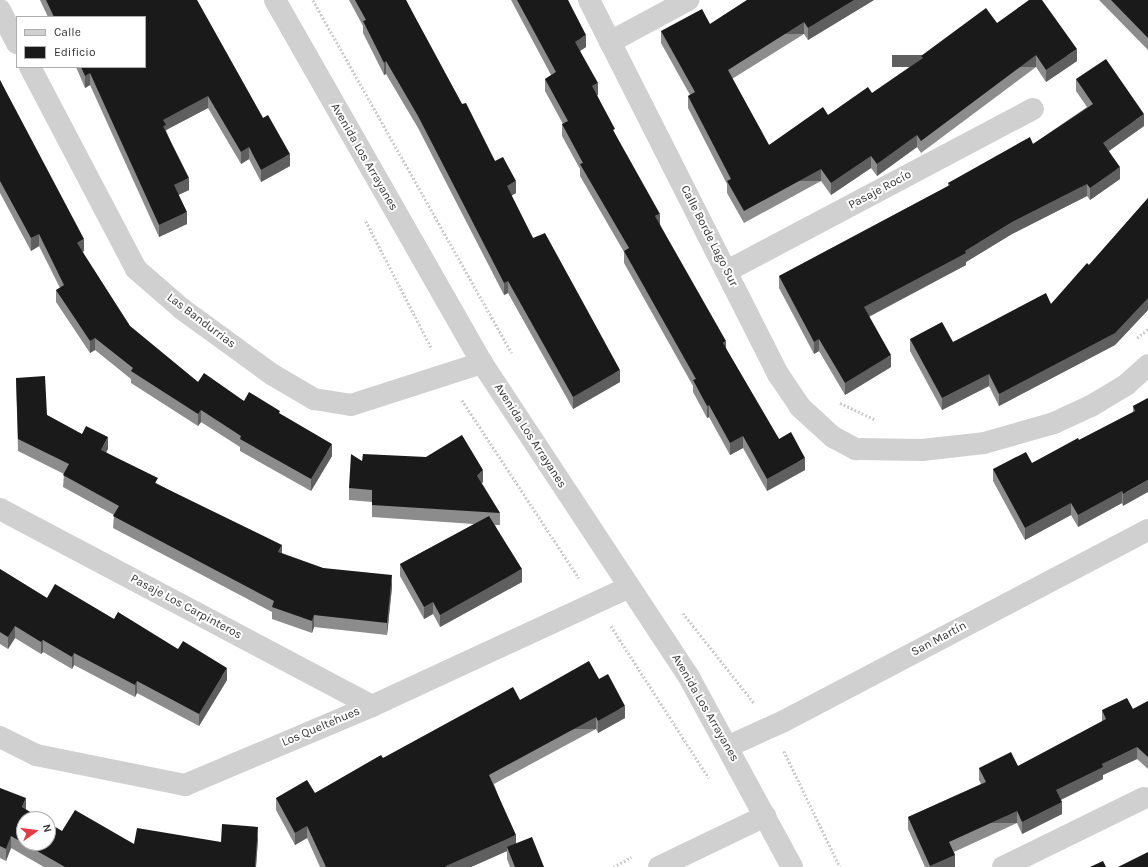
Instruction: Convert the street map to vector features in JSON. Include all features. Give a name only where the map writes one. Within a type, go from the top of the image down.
[{"type":"street","name":"Avenida Los Arrayanes","points":[[275,0],[482,363],[690,679],[728,746],[792,867]]},
{"type":"street","name":"Calle Borde Lago Sur","points":[[589,0],[788,391],[814,422],[833,437],[856,449],[922,450],[953,448],[1015,435],[1054,422],[1091,406],[1126,385],[1148,365]]},
{"type":"street","points":[[610,42],[688,0]]},
{"type":"street","points":[[0,10],[16,40]]},
{"type":"street","name":"Las Bandurrias","points":[[31,68],[136,269],[182,309],[273,375],[314,399],[352,405],[482,363]]},
{"type":"street","name":"Pasaje Rocío","points":[[727,271],[1033,110]]},
{"type":"street","name":"Pasaje Los Carpinteros","points":[[0,509],[372,706]]},
{"type":"street","name":"San Martín","points":[[728,746],[773,726],[1148,530]]},
{"type":"street","name":"Los Queltehues","points":[[0,737],[36,756],[185,785],[372,706],[629,587]]},
{"type":"street","points":[[1003,867],[1144,798]]},
{"type":"street","points":[[659,867],[765,816]]},
{"type":"path","points":[[313,0],[513,355]]},
{"type":"path","points":[[1132,343],[1148,329]]},
{"type":"path","points":[[832,400],[873,419],[881,419]]},
{"type":"path","points":[[681,611],[773,726],[840,867]]},
{"type":"building","points":[[46,0],[197,0],[263,118],[268,115],[290,154],[261,170],[249,147],[241,152],[208,96],[163,120],[166,125],[163,126],[189,178],[174,185],[187,212],[159,225],[90,73],[85,76],[81,68],[146,68],[146,16],[54,16]]},
{"type":"building","points":[[355,0],[406,0],[462,104],[466,103],[495,161],[503,157],[516,181],[507,186],[533,238],[545,233],[620,370],[573,397],[508,281],[504,283],[418,116],[386,61],[384,63],[363,21],[366,20]]},
{"type":"building","points":[[517,0],[568,0],[586,35],[575,42],[598,83],[592,86],[615,129],[613,130],[660,214],[655,216],[726,341],[723,343],[779,439],[791,432],[805,458],[767,479],[743,436],[730,443],[709,405],[707,406],[693,380],[696,379],[624,251],[629,248],[580,164],[583,163],[562,124],[568,121],[545,79],[556,72]]},
{"type":"building","points":[[747,0],[854,0],[808,28],[804,22],[728,70],[769,145],[823,107],[828,115],[868,87],[872,93],[923,58],[921,56],[986,8],[997,23],[1029,0],[1042,0],[1077,49],[1046,70],[1036,55],[921,141],[917,135],[877,164],[871,156],[831,183],[821,169],[744,211],[727,181],[731,179],[688,96],[695,92],[661,31],[702,9],[710,24]]},
{"type":"building","points":[[1111,0],[1148,0],[1148,38]]},
{"type":"building","points":[[1106,59],[1144,114],[1103,143],[1120,167],[1090,188],[1087,184],[1012,222],[965,251],[966,253],[864,307],[891,355],[845,383],[819,339],[814,342],[779,276],[950,185],[948,183],[1030,137],[1033,144],[1093,104],[1076,79]]},
{"type":"building","points":[[0,80],[84,239],[77,243],[130,326],[198,382],[204,373],[244,401],[249,392],[280,411],[279,413],[332,444],[311,479],[240,439],[241,436],[201,410],[198,414],[131,371],[133,368],[95,338],[90,341],[56,290],[64,285],[39,234],[31,238],[0,181]]},
{"type":"building","points":[[1148,198],[1148,298],[1115,333],[999,394],[989,374],[942,398],[910,339],[942,322],[953,342],[1046,293],[1051,304],[1087,263],[1089,265]]},
{"type":"building","points":[[45,376],[47,415],[82,434],[86,426],[108,437],[101,450],[158,478],[155,483],[282,545],[278,552],[323,568],[392,575],[387,623],[314,615],[312,621],[272,607],[274,601],[113,516],[119,506],[63,475],[69,464],[18,439],[16,378]]},
{"type":"building","points":[[1148,398],[1148,480],[1123,494],[1122,491],[1078,515],[1071,503],[1025,528],[993,469],[1026,452],[1032,463],[1078,438],[1079,440],[1135,411],[1133,406]]},
{"type":"building","points":[[462,435],[483,470],[477,476],[500,513],[372,505],[372,490],[349,488],[351,454],[362,461],[363,454],[426,457]]},
{"type":"building","points":[[489,516],[522,569],[440,615],[433,602],[424,607],[400,564]]},
{"type":"building","points":[[0,569],[47,598],[55,584],[114,619],[118,612],[178,649],[183,641],[227,668],[199,714],[137,681],[135,685],[74,653],[72,657],[43,640],[41,642],[15,626],[8,637],[0,632]]},
{"type":"building","points":[[589,661],[599,679],[608,674],[625,706],[598,721],[596,717],[489,775],[516,835],[446,867],[326,867],[307,826],[295,833],[276,798],[307,780],[315,793],[381,755],[383,758],[513,687],[520,700]]},
{"type":"building","points":[[1127,698],[1133,709],[1148,701],[1148,757],[1137,747],[1102,764],[1103,767],[1056,790],[1062,802],[1022,822],[1017,811],[949,842],[955,855],[930,866],[908,817],[986,782],[979,768],[1011,752],[1018,766],[1106,719],[1102,710]]},
{"type":"building","points":[[0,788],[26,798],[22,807],[29,811],[16,811],[16,839],[11,836],[6,849],[0,846]]},
{"type":"building","points":[[75,810],[134,844],[137,828],[221,842],[222,824],[258,827],[255,867],[65,867],[37,851],[56,851],[56,828],[62,831]]},
{"type":"building","points":[[532,837],[544,867],[515,867],[507,847]]},
{"type":"building","points":[[1148,852],[1148,867],[1118,867]]},
{"type":"building","points":[[1103,861],[1106,867],[1090,867]]}]
